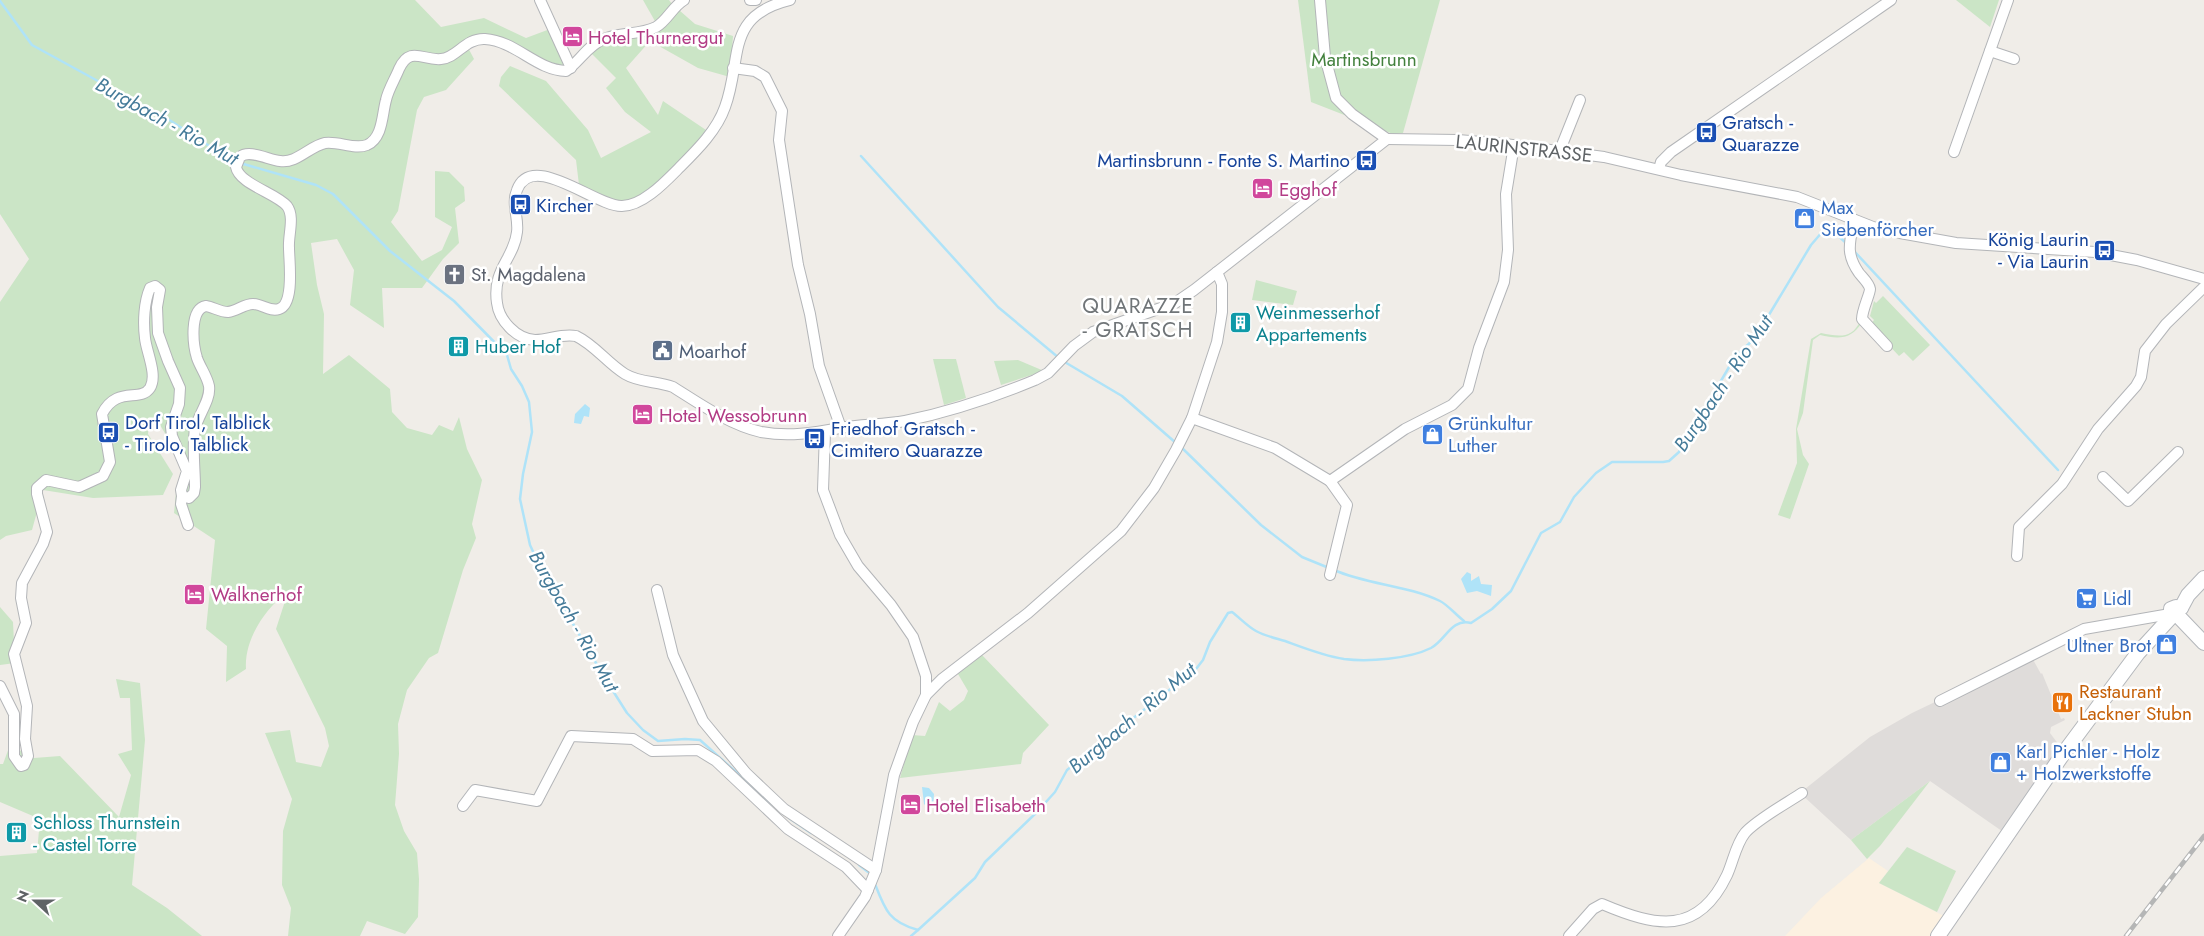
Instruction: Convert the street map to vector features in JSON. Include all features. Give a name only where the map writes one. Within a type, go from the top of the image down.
[{"type":"main road","points":[[1938,936],[2064,754],[2138,653],[2175,614],[2188,595],[2204,578]]},
{"type":"main road","points":[[2175,614],[2204,643]]},
{"type":"street","points":[[540,0],[571,68]]},
{"type":"street","points":[[182,496],[189,498],[194,493],[195,430],[209,392],[194,344],[195,318],[198,311],[206,306],[228,312],[253,304],[268,309],[280,309],[284,306],[289,291],[291,217],[289,209],[283,202],[242,177],[236,167],[240,157],[247,154],[286,162],[326,143],[355,146],[367,145],[372,142],[379,130],[386,98],[400,67],[407,57],[413,54],[435,59],[446,58],[469,42],[487,39],[504,43],[550,69],[566,71],[598,42],[608,37],[645,31],[658,26],[684,0]]},
{"type":"street","points":[[750,0],[756,0]]},
{"type":"street","points":[[790,0],[761,11],[749,20],[737,48],[726,106],[718,124],[679,168],[638,202],[622,206],[609,204],[560,181],[540,175],[530,177],[522,182],[516,191],[515,202],[518,230],[516,238],[497,279],[495,289],[497,306],[502,318],[510,329],[524,337],[534,340],[568,334],[576,336],[625,374],[642,382],[673,387],[746,428],[783,434],[825,432],[841,428],[904,421],[945,411],[1022,385],[1048,373],[1074,346],[1093,332],[1175,304],[1387,139],[1352,114],[1336,98],[1325,57],[1320,0]]},
{"type":"street","points":[[1659,169],[1662,162],[1671,152],[1890,0]]},
{"type":"street","points":[[1954,152],[2008,0]]},
{"type":"street","points":[[1990,51],[2014,59]]},
{"type":"street","points":[[733,68],[755,71],[765,77],[782,111],[779,140],[798,265],[810,314],[819,366],[841,428]]},
{"type":"street","points":[[1560,150],[1580,100]]},
{"type":"street","name":"LAURINSTRASSE","points":[[1387,139],[1458,140],[1560,150],[1797,197],[1854,220],[1887,230],[1956,243],[2104,254],[2137,260],[2204,279]]},
{"type":"street","points":[[1330,481],[1405,429],[1452,405],[1468,389],[1479,348],[1504,282],[1508,250],[1506,194],[1514,145]]},
{"type":"street","points":[[1854,220],[1850,258],[1870,287],[1869,294],[1862,308],[1862,319],[1887,346]]},
{"type":"street","points":[[838,936],[868,890],[876,870],[894,775],[913,722],[926,695],[942,680],[1028,614],[1121,531],[1154,488],[1176,450],[1192,418],[1215,350],[1222,312],[1222,284],[1217,272]]},
{"type":"street","points":[[0,686],[13,708],[15,725],[14,756],[21,766],[24,765],[28,756],[25,738],[27,706],[14,654],[26,623],[21,598],[22,583],[40,551],[47,532],[37,488],[46,480],[79,487],[103,476],[108,469],[109,456],[102,414],[105,408],[120,396],[145,393],[152,383],[144,318],[147,295],[152,286],[160,290],[157,307],[158,333],[180,388],[179,404],[171,428],[172,436],[187,471],[181,490],[181,504],[188,525]]},
{"type":"street","points":[[2017,556],[2020,527],[2062,484],[2098,429],[2136,386],[2141,377],[2145,351],[2166,324],[2204,286]]},
{"type":"street","points":[[1192,418],[1275,448],[1330,481],[1347,505],[1331,570]]},
{"type":"street","points":[[825,432],[823,490],[840,535],[858,566],[891,605],[913,637],[926,676],[926,695]]},
{"type":"street","points":[[2103,477],[2128,501],[2178,452]]},
{"type":"street","points":[[656,590],[673,654],[703,721],[746,772],[784,809],[876,870]]},
{"type":"street","points":[[1940,701],[2084,629],[2175,614]]},
{"type":"street","points":[[463,806],[475,790],[537,801],[571,736],[633,739],[652,751],[698,750],[716,760],[788,829],[846,867],[868,890]]},
{"type":"street","points":[[1568,936],[1602,904],[1638,918],[1665,922],[1684,920],[1703,911],[1718,893],[1746,832],[1802,793]]},
{"type":"shaded area","points":[[2031,656],[2042,673],[2061,719],[2064,718],[2065,720],[2051,727],[2050,733],[2065,753],[2009,836],[1930,781],[1851,840],[1800,793],[1870,737],[1912,713]]},
{"type":"shaded area","points":[[1869,858],[1888,871],[1879,883],[1944,916],[1930,936],[1785,936],[1821,898]]},
{"type":"green space","points":[[0,0],[415,0],[441,27],[484,18],[526,38],[550,29],[567,66],[555,67],[498,36],[464,40],[474,59],[446,90],[424,97],[417,110],[398,211],[391,222],[422,261],[442,250],[452,227],[435,217],[435,171],[449,172],[464,187],[465,201],[455,208],[459,243],[443,259],[422,288],[382,288],[384,328],[350,305],[354,270],[337,239],[311,243],[317,285],[324,314],[323,374],[349,355],[390,389],[392,412],[407,428],[432,435],[439,425],[453,431],[459,417],[467,449],[482,480],[472,524],[476,538],[463,570],[438,653],[429,658],[407,690],[398,724],[399,754],[395,805],[404,831],[417,853],[419,879],[418,917],[405,934],[367,921],[360,936],[288,936],[291,908],[282,885],[283,831],[292,799],[265,733],[290,730],[296,762],[321,767],[329,746],[325,728],[276,629],[288,592],[271,607],[252,636],[246,658],[246,669],[226,682],[227,646],[206,629],[215,540],[174,513],[176,493],[183,472],[172,445],[160,425],[149,425],[148,434],[173,474],[163,495],[93,498],[43,490],[32,530],[6,536],[0,540],[0,302],[29,259],[0,214]]},
{"type":"green space","points":[[643,0],[669,0],[672,4],[656,23]]},
{"type":"green space","name":"Martinsbrunn","points":[[1298,0],[1440,0],[1403,133],[1393,134],[1311,102]]},
{"type":"green space","points":[[1956,0],[1999,0],[1990,27]]},
{"type":"green space","points":[[679,10],[695,24],[733,36],[730,77],[698,68],[650,41],[626,68],[658,115],[663,101],[706,130],[674,170],[635,199],[620,202],[579,185],[576,160],[499,86],[501,77],[510,66],[546,81],[588,130],[601,158],[651,132],[625,112],[606,88],[616,78],[591,53],[603,42],[660,29]]},
{"type":"green space","points":[[1256,280],[1297,291],[1293,305],[1252,300]]},
{"type":"green space","points":[[1883,296],[1930,345],[1913,361],[1904,352],[1899,356],[1870,325],[1874,320],[1870,316],[1874,301],[1876,303]]},
{"type":"green space","points":[[1860,321],[1862,322],[1858,328],[1849,335],[1833,337],[1820,335],[1813,340],[1803,413],[1797,429],[1803,455],[1809,464],[1790,519],[1778,515],[1797,463],[1796,429],[1811,339],[1821,333],[1838,336],[1848,334],[1857,327]]},
{"type":"green space","points":[[933,359],[956,359],[966,398],[944,405]]},
{"type":"green space","points":[[1018,360],[1044,371],[1001,385],[994,361]]},
{"type":"green space","points":[[0,607],[13,622],[15,663],[0,665]]},
{"type":"green space","points":[[982,655],[1049,725],[1023,753],[1021,764],[900,778],[912,735],[925,736],[939,702],[950,711],[964,700],[968,691],[958,674]]},
{"type":"green space","points":[[116,679],[140,683],[145,740],[132,885],[167,908],[202,936],[0,936],[0,856],[37,853],[40,819],[0,802],[0,764],[3,764],[10,745],[34,758],[60,756],[119,817],[131,775],[118,754],[132,750],[130,698],[120,698]]},
{"type":"green space","points":[[1930,781],[1880,846],[1867,859],[1851,840]]},
{"type":"green space","points":[[1907,847],[1956,871],[1937,912],[1879,883]]},
{"type":"water","points":[[585,404],[590,408],[589,417],[584,416],[581,424],[574,423],[575,414]]},
{"type":"water","points":[[1467,572],[1471,574],[1471,581],[1479,576],[1481,584],[1492,585],[1491,596],[1477,591],[1467,593],[1461,579]]},
{"type":"water","points":[[922,787],[929,788],[934,794],[933,807],[927,807],[924,804]]},
{"type":"waterway","name":"Burgbach - Rio Mut","points":[[0,1],[32,45],[171,121],[234,162]]},
{"type":"waterway","points":[[861,156],[998,307],[1059,358]]},
{"type":"waterway","name":"Burgbach - Rio Mut","points":[[240,163],[316,185],[333,194],[390,251],[454,301],[507,355],[511,369],[522,386],[529,402],[532,432],[520,499],[530,545],[542,571],[606,680],[627,713],[643,730],[658,741],[700,740],[773,805]]},
{"type":"waterway","name":"Burgbach - Rio Mut","points":[[875,884],[889,914],[900,923],[918,930],[975,878],[985,862],[1036,813],[1055,792],[1067,770],[1196,669],[1203,660],[1210,642],[1228,613],[1232,612],[1250,627],[1263,634],[1322,654],[1354,660],[1388,659],[1422,652],[1431,648],[1458,624],[1464,622],[1471,623],[1492,609],[1511,591],[1541,533],[1560,522],[1574,497],[1596,473],[1612,462],[1663,462],[1669,461],[1679,452],[1735,357],[1755,338],[1811,245],[1823,231],[1832,230],[1846,243]]},
{"type":"waterway","name":"Burgbach - Rio Mut","points":[[1854,251],[2058,470]]},
{"type":"waterway","points":[[1063,361],[1122,396],[1176,443]]},
{"type":"waterway","points":[[1180,446],[1261,525],[1302,557],[1329,568]]},
{"type":"waterway","points":[[1334,570],[1360,579],[1427,596],[1443,603],[1464,621]]},
{"type":"waterway","name":"Burgbach - Rio Mut","points":[[789,818],[811,833]]},
{"type":"waterway","name":"Burgbach - Rio Mut","points":[[859,865],[868,872]]},
{"type":"waterway","name":"Burgbach - Rio Mut","points":[[911,936],[918,930]]},
{"type":"railway","points":[[2126,936],[2204,836]]},
{"type":"place","name":"Hotel Thurnergut","points":[[572,37]]},
{"type":"place","name":"Gratsch - Quarazze","points":[[1706,133]]},
{"type":"place","name":"Martinsbrunn - Fonte S. Martino","points":[[1366,160]]},
{"type":"place","name":"Egghof","points":[[1263,189]]},
{"type":"place","name":"Kircher","points":[[520,205]]},
{"type":"place","name":"Max Siebenförcher","points":[[1805,218]]},
{"type":"place","name":"König Laurin - Via Laurin","points":[[2105,250]]},
{"type":"place","name":"St. Magdalena","points":[[455,274]]},
{"type":"place","name":"Weinmesserhof Appartements","points":[[1240,323]]},
{"type":"place","name":"Huber Hof","points":[[459,346]]},
{"type":"place","name":"Moarhof","points":[[663,351]]},
{"type":"place","name":"Hotel Wessobrunn","points":[[643,415]]},
{"type":"place","name":"Dorf Tirol, Talblick - Tirolo, Talblick","points":[[109,433]]},
{"type":"place","name":"Grünkultur Luther","points":[[1432,434]]},
{"type":"place","name":"Friedhof Gratsch - Cimitero Quarazze","points":[[815,439]]},
{"type":"place","name":"Walknerhof","points":[[195,594]]},
{"type":"place","name":"Lidl","points":[[2087,598]]},
{"type":"place","name":"Ultner Brot","points":[[2167,645]]},
{"type":"place","name":"Restaurant Lackner Stubn","points":[[2063,702]]},
{"type":"place","name":"Karl Pichler - Holz + Holzwerkstoffe","points":[[2000,762]]},
{"type":"place","name":"Hotel Elisabeth","points":[[910,805]]},
{"type":"place","name":"Schloss Thurnstein - Castel Torre","points":[[17,833]]},
{"type":"district","name":"QUARAZZE - GRATSCH","points":[[1138,318]]}]
